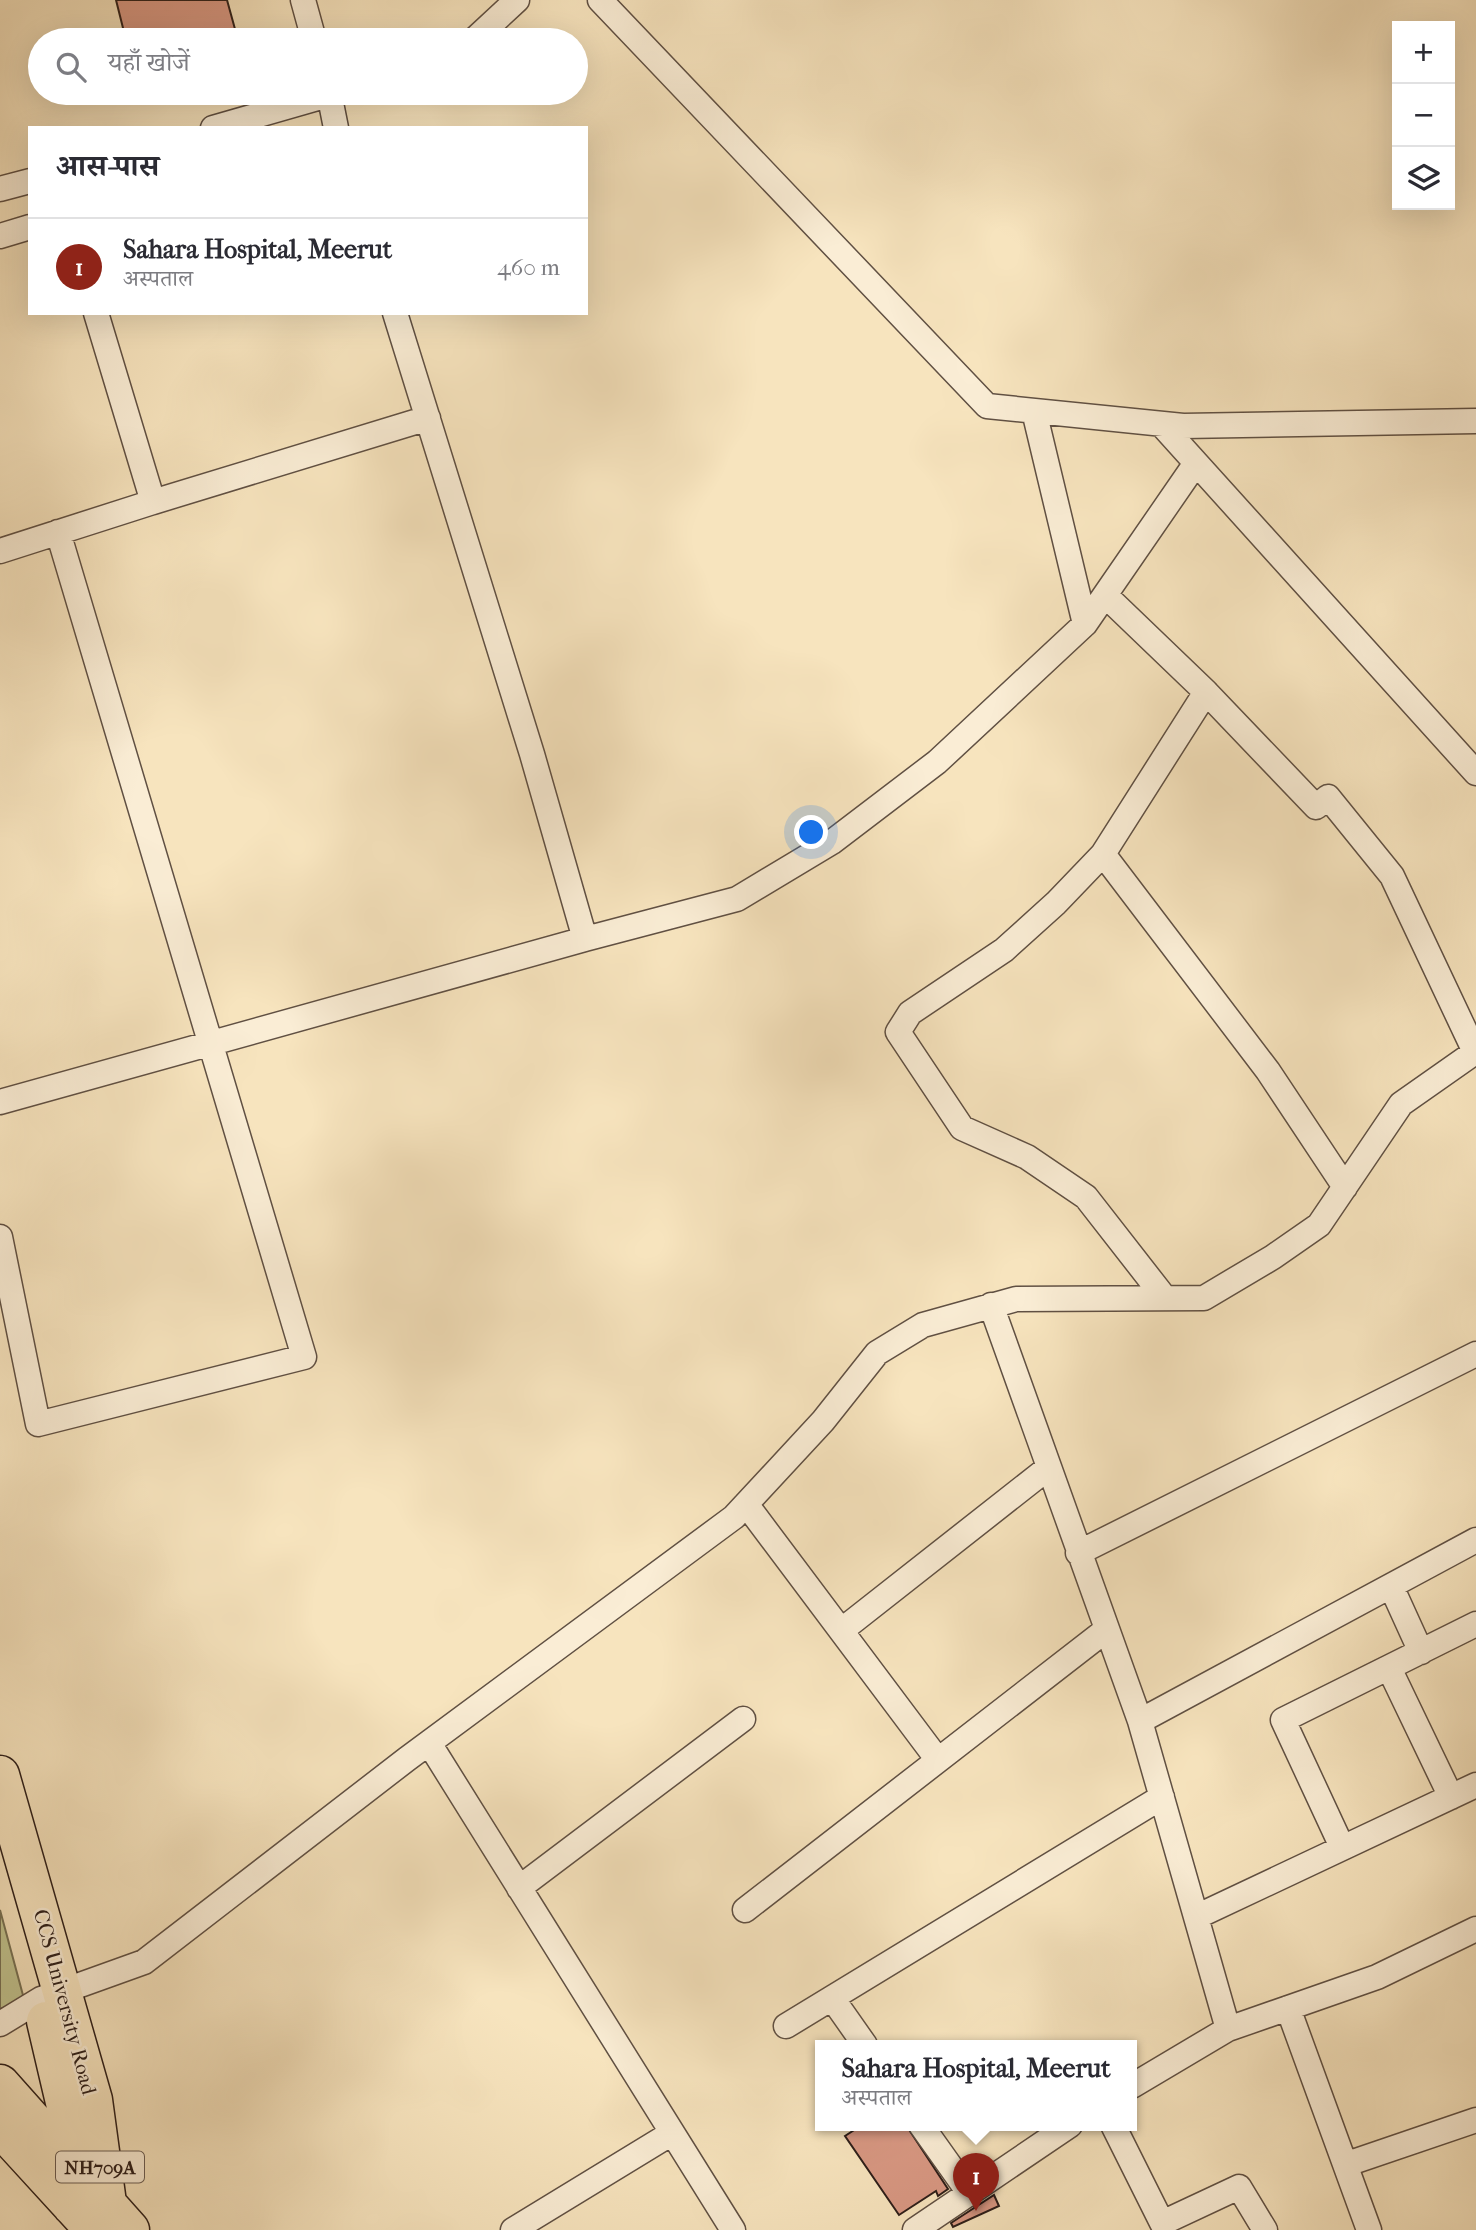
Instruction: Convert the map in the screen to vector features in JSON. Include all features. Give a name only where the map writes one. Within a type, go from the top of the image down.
[{"type":"highway","name":"CCS University Road","points":[[0,1775],[52,1995],[96,2212]]},
{"type":"highway","name":"CCS University Road","points":[[0,1837],[52,1995]]},
{"type":"highway","points":[[0,2084],[96,2212]]},
{"type":"highway","points":[[0,2127],[96,2212]]},
{"type":"street","points":[[303,0],[311,28]]},
{"type":"street","points":[[487,28],[517,0]]},
{"type":"street","points":[[600,0],[987,405],[1183,426],[1476,421]]},
{"type":"street","points":[[220,126],[291,105]]},
{"type":"street","points":[[333,105],[336,126]]},
{"type":"street","points":[[0,189],[28,182]]},
{"type":"street","points":[[0,236],[28,228]]},
{"type":"street","points":[[97,315],[153,502]]},
{"type":"street","points":[[396,315],[532,754],[584,939]]},
{"type":"street","points":[[1034,411],[1086,624]]},
{"type":"street","points":[[0,551],[428,418]]},
{"type":"street","points":[[1161,424],[1476,773]]},
{"type":"street","points":[[0,1102],[737,899],[832,842],[937,762],[1086,624],[1196,463]]},
{"type":"street","points":[[0,1237],[38,1424],[304,1357],[58,532]]},
{"type":"street","points":[[0,2024],[52,1995],[144,1962],[429,1743],[734,1517],[823,1421],[877,1353],[923,1325],[1016,1299],[1204,1297],[1273,1257],[1319,1225],[1401,1104],[1475,1052],[1392,876],[1328,797],[1316,807],[1206,692],[1105,595]]},
{"type":"street","points":[[1164,1297],[1086,1197],[1027,1157],[962,1128],[898,1032],[910,1013],[1004,950],[1056,903],[1103,854],[1206,692]]},
{"type":"street","points":[[1103,854],[1268,1071],[1345,1188]]},
{"type":"street","points":[[991,1305],[1140,1721],[1228,2029]]},
{"type":"street","points":[[1078,1553],[1476,1354]]},
{"type":"street","points":[[842,1630],[1048,1468]]},
{"type":"street","points":[[746,1504],[938,1760]]},
{"type":"street","points":[[1140,1721],[1476,1540]]},
{"type":"street","points":[[1391,1586],[1421,1651]]},
{"type":"street","points":[[1342,1847],[1283,1720],[1476,1624]]},
{"type":"street","points":[[745,1910],[1106,1630]]},
{"type":"street","points":[[1389,1668],[1451,1797]]},
{"type":"street","points":[[519,1888],[743,1719]]},
{"type":"street","points":[[429,1743],[733,2230]]},
{"type":"street","points":[[1196,1917],[1476,1785]]},
{"type":"street","points":[[786,2026],[1162,1797]]},
{"type":"street","points":[[1137,2083],[1228,2029],[1377,1977],[1476,1929]]},
{"type":"street","points":[[832,1998],[861,2040]]},
{"type":"street","points":[[1288,2008],[1369,2230]]},
{"type":"street","points":[[1346,2164],[1476,2120]]},
{"type":"street","points":[[925,2131],[970,2194]]},
{"type":"street","points":[[915,2230],[942,2223],[970,2194],[1061,2131]]},
{"type":"street","points":[[1116,2131],[1157,2228],[1239,2187],[1265,2230]]},
{"type":"street","points":[[513,2230],[672,2133]]},
{"type":"green space","points":[[0,1910],[24,1999],[0,2009]]},
{"type":"building","points":[[116,0],[227,0],[235,28],[123,28]]},
{"type":"building","points":[[853,2131],[910,2131],[948,2189],[938,2196],[936,2191],[899,2215],[845,2136]]},
{"type":"building","points":[[994,2195],[999,2206],[953,2227],[951,2223]]},
{"type":"place","name":"Sahara Hospital, Meerut","points":[[976,2211]]}]
